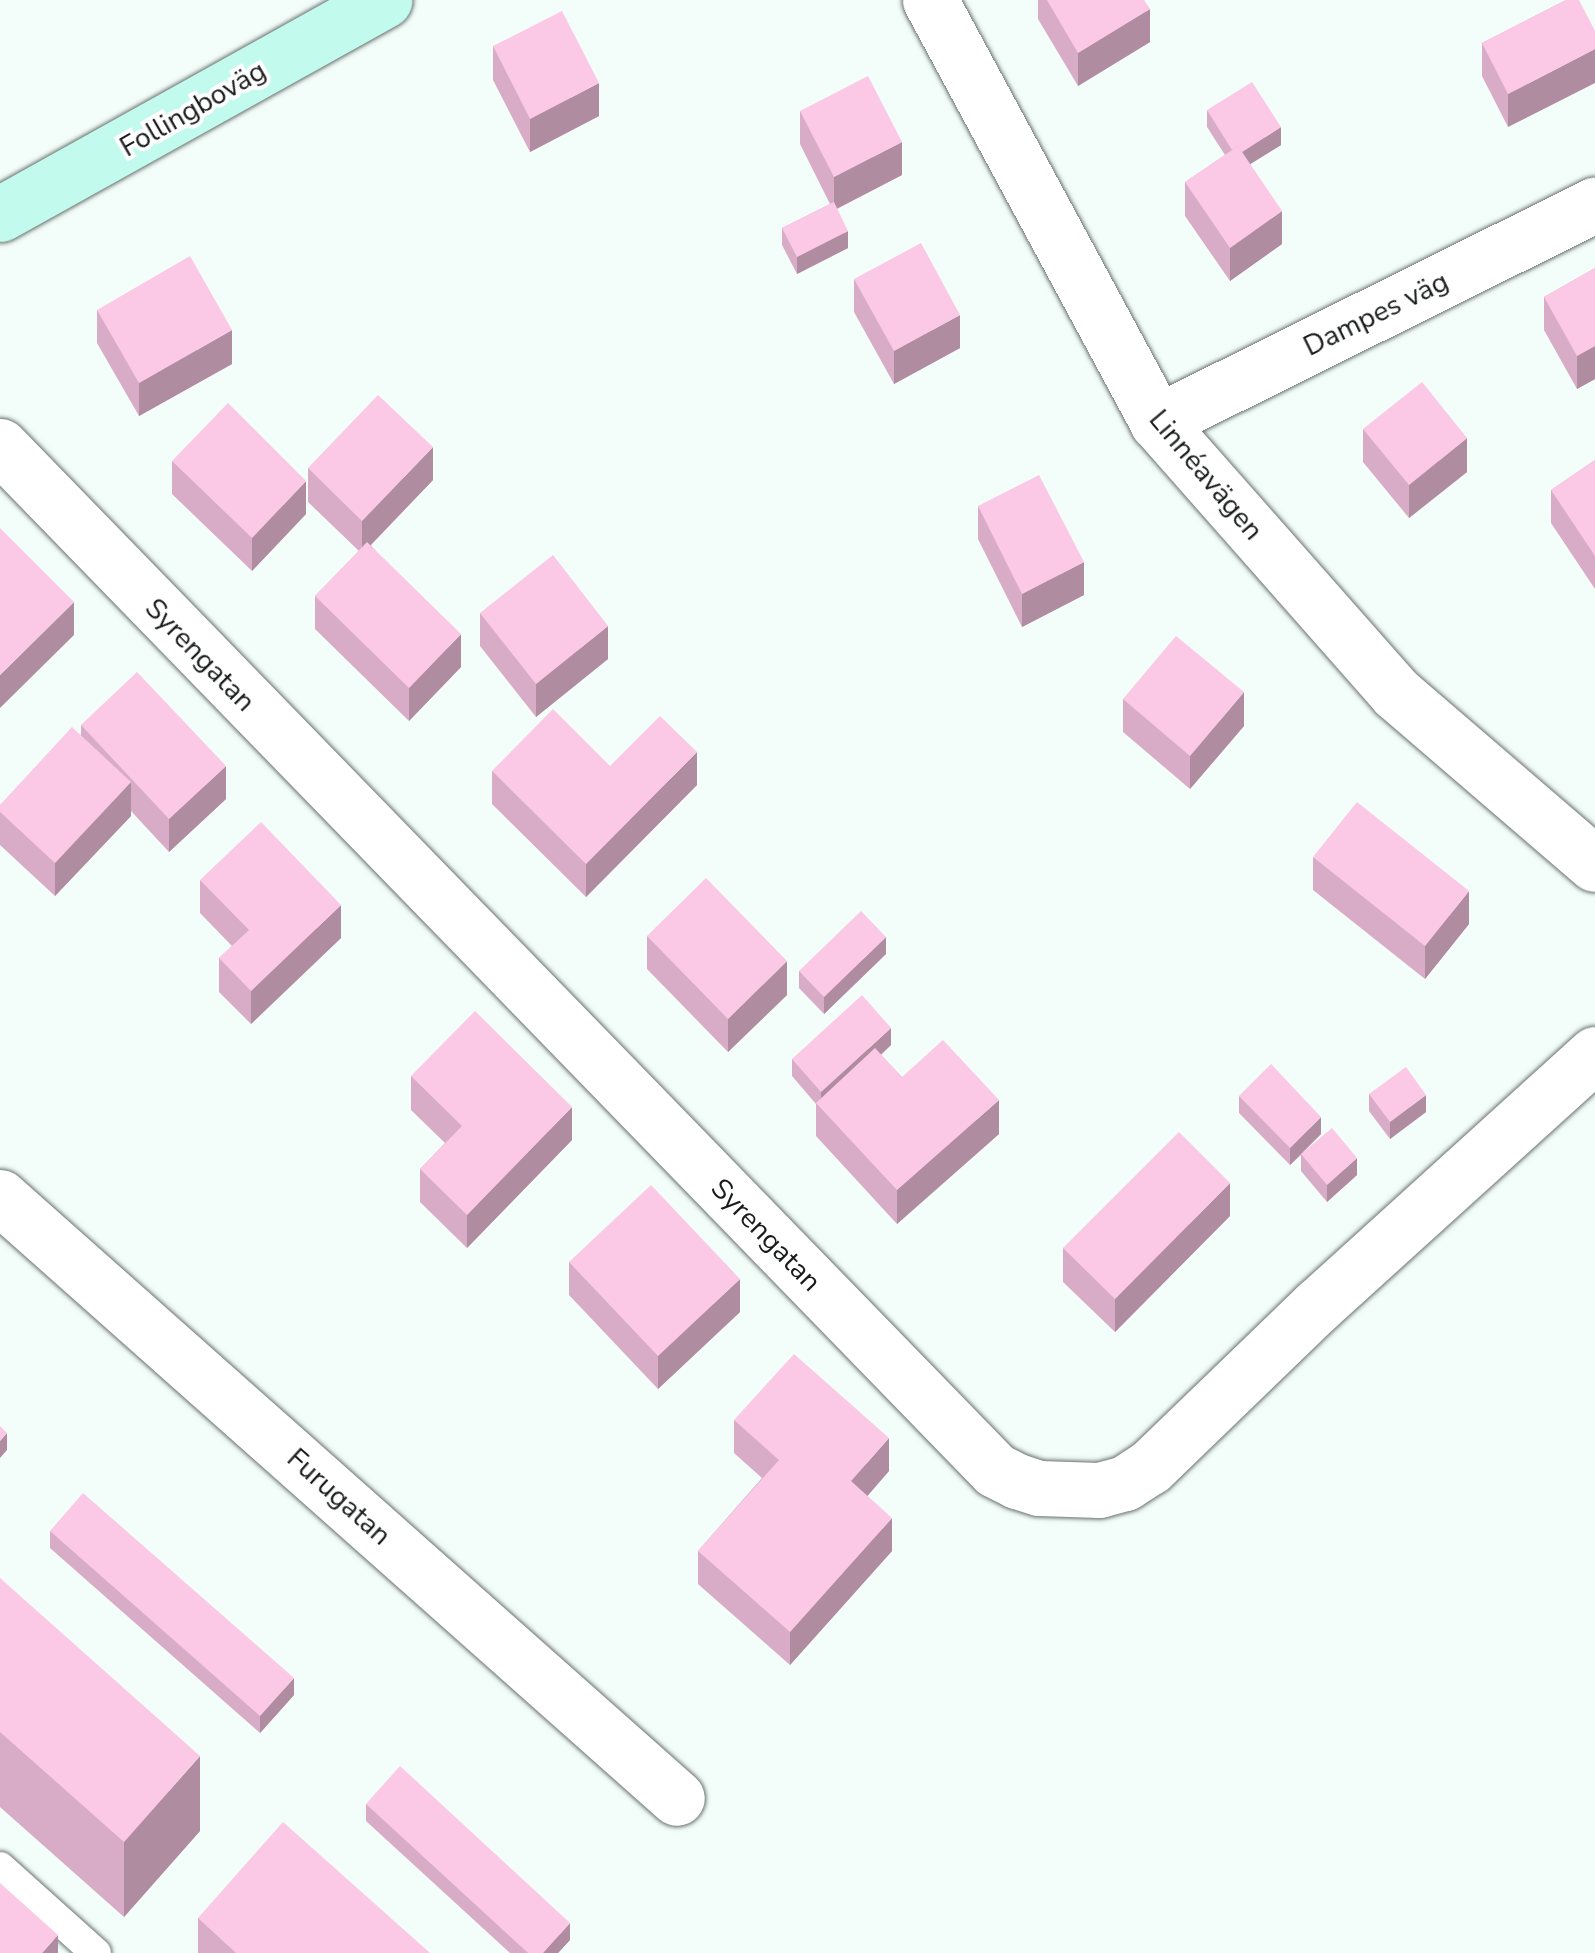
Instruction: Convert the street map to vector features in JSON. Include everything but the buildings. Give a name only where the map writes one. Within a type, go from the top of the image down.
[{"type":"main road","name":"Follingboväg","points":[[0,214],[384,0]]},
{"type":"street","name":"Linnéavägen","points":[[930,0],[1157,422],[1396,693],[1595,864]]},
{"type":"street","name":"Dampes väg","points":[[1157,422],[1595,205]]},
{"type":"street","name":"Syrengatan","points":[[0,446],[995,1470],[1018,1482],[1040,1488],[1100,1490],[1125,1483],[1150,1467],[1317,1306],[1595,1054]]},
{"type":"street","name":"Furugatan","points":[[0,1197],[677,1798]]},
{"type":"lane","points":[[0,1867],[96,1953]]}]
